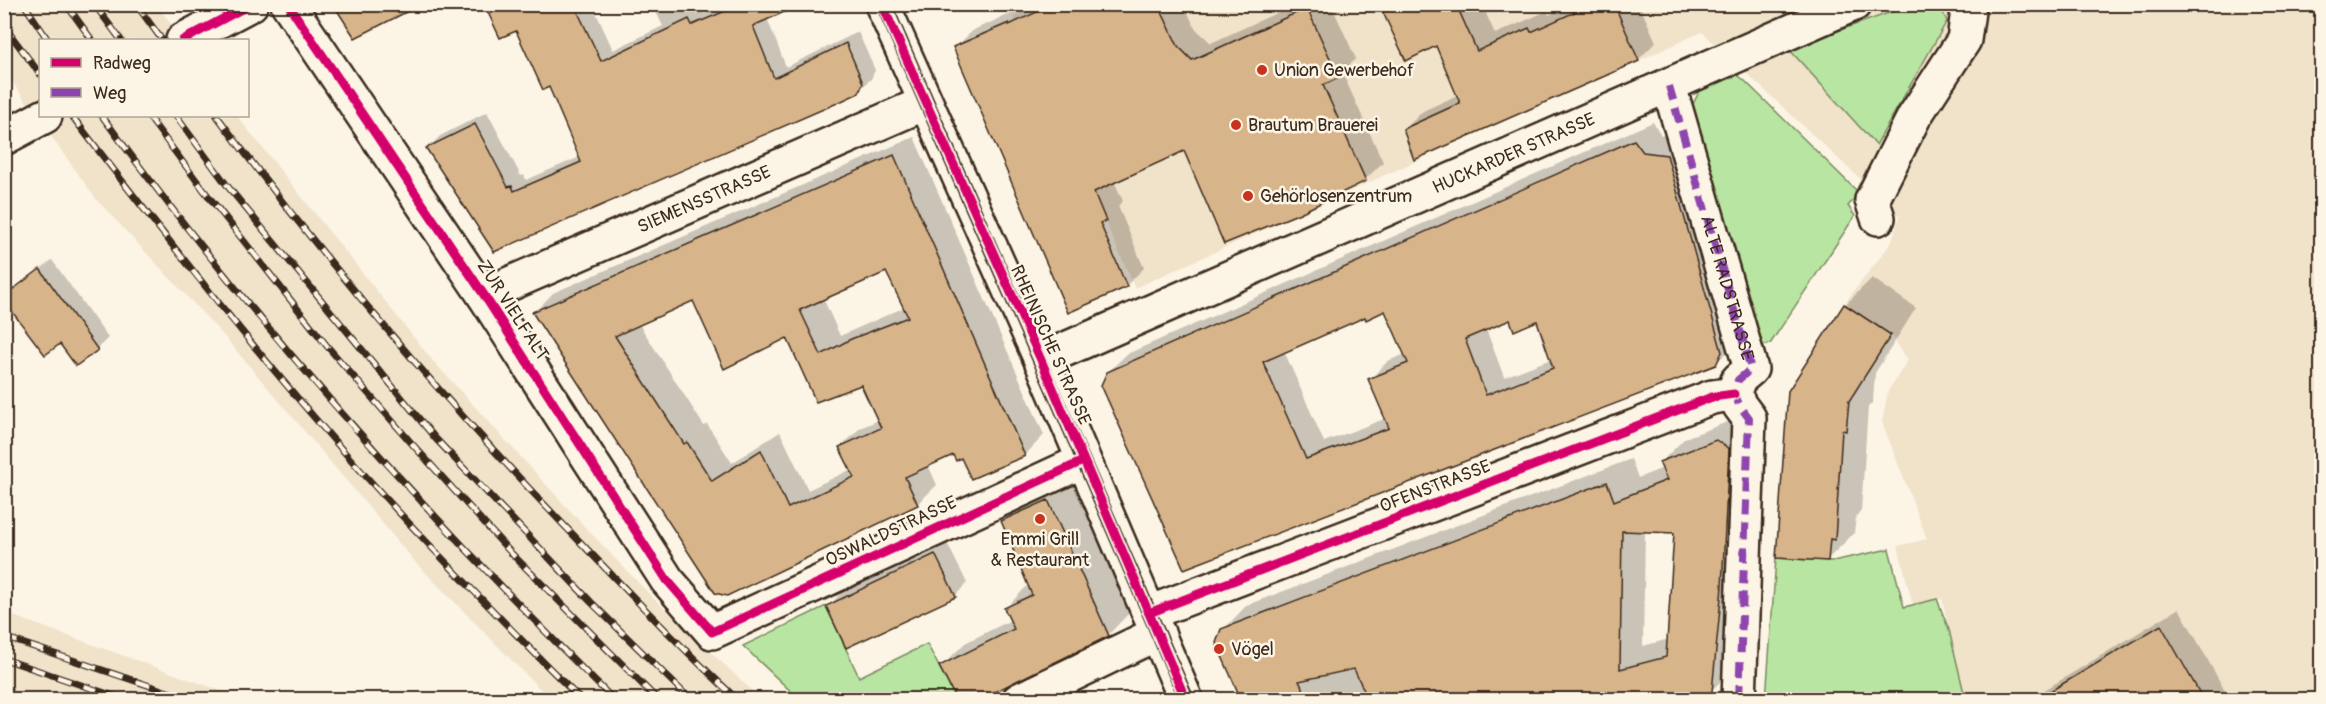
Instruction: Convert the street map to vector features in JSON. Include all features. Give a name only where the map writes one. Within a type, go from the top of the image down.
[{"type":"street","name":"ZUR VIELFALT","points":[[288,4],[484,295],[667,580],[712,632]]},
{"type":"street","name":"RHEINISCHE STRASSE","points":[[882,4],[1041,360],[1186,699]]},
{"type":"street","name":"HUCKARDER STRASSE","points":[[1041,360],[1854,4]]},
{"type":"street","points":[[1878,218],[1872,200],[1914,117],[1964,40],[1969,4]]},
{"type":"street","points":[[185,39],[239,10]]},
{"type":"street","name":"ALTE RADSTRASSE","points":[[1669,86],[1752,369],[1738,380],[1734,393]]},
{"type":"street","name":"SIEMENSSTRASSE","points":[[484,295],[925,103]]},
{"type":"street","points":[[4,138],[43,117]]},
{"type":"street","points":[[1734,393],[1749,418],[1739,699]]},
{"type":"street","name":"OFENSTRASSE","points":[[1019,699],[1153,623],[1712,397],[1734,393]]},
{"type":"street","name":"OSWALDSTRASSE","points":[[712,632],[1083,461]]},
{"type":"shaded area","points":[[1043,4],[2321,5],[2321,699],[1967,699],[1942,599],[1913,606],[1898,546],[1927,539],[1882,422],[1888,391],[1908,360],[1891,335],[1844,304],[1891,243],[1900,216],[1702,32],[1135,288],[1013,17]]},
{"type":"shaded area","points":[[4,5],[157,5],[182,39],[39,39],[39,117],[238,117],[432,360],[652,597],[761,699],[550,699],[416,563],[223,335],[96,199],[5,72]]},
{"type":"shaded area","points":[[5,613],[244,699],[5,699]]},
{"type":"green space","points":[[1912,5],[1939,5],[1947,21],[1876,145],[1788,48]]},
{"type":"green space","points":[[1725,73],[1736,74],[1744,80],[1859,193],[1848,206],[1855,216],[1770,344],[1763,346],[1758,344],[1689,112],[1699,92]]},
{"type":"green space","points":[[1889,549],[1904,607],[1937,599],[1949,630],[1965,697],[1959,700],[1766,699],[1776,558],[1833,561]]},
{"type":"green space","points":[[826,606],[859,677],[927,644],[956,699],[799,699],[743,646]]},
{"type":"building","points":[[333,4],[422,4],[355,38]]},
{"type":"building","points":[[484,4],[574,4],[601,61],[689,19],[692,25],[742,4],[802,4],[753,26],[774,78],[846,43],[863,83],[859,93],[835,104],[494,252],[426,148],[475,124],[508,187],[512,186],[514,191],[581,162],[549,87],[543,90],[516,31],[500,38]]},
{"type":"building","points":[[1054,4],[1158,4],[1178,46],[1192,60],[1307,8],[1339,78],[1323,85],[1366,181],[1300,213],[1224,244],[1184,151],[1094,192],[1106,221],[1100,223],[1127,287],[1068,313],[953,47]]},
{"type":"building","points":[[1379,4],[1456,4],[1477,51],[1529,28],[1531,32],[1575,12],[1571,4],[1614,4],[1639,61],[1414,160],[1403,129],[1460,103],[1436,46],[1406,61]]},
{"type":"building","points":[[1634,140],[1643,152],[1667,155],[1722,352],[1716,365],[1184,569],[1101,385],[1107,372]],"holes":[[[1385,311],[1408,363],[1368,379],[1389,428],[1306,459],[1263,362],[1365,317],[1366,320]],[[1510,320],[1514,331],[1537,321],[1553,368],[1486,395],[1465,339]]]},
{"type":"building","points":[[894,155],[1025,456],[971,479],[961,458],[956,461],[953,455],[905,477],[918,505],[727,596],[715,593],[532,312]],"holes":[[[886,272],[908,317],[851,339],[821,355],[800,310]],[[693,301],[724,369],[787,338],[816,402],[861,385],[881,428],[839,447],[854,477],[788,508],[761,450],[712,481],[687,442],[684,444],[615,336]]]},
{"type":"building","points":[[40,269],[98,350],[76,366],[60,344],[45,355],[4,301],[4,296]]},
{"type":"building","points":[[1844,304],[1891,335],[1849,401],[1846,431],[1842,430],[1835,540],[1830,539],[1828,561],[1776,558],[1788,391]]},
{"type":"building","points":[[1716,440],[1729,449],[1722,587],[1712,692],[1684,699],[1368,699],[1354,669],[1299,681],[1308,699],[1241,699],[1216,643],[1221,629],[1607,482],[1614,501],[1667,480],[1659,462]],"holes":[[[1622,531],[1674,533],[1666,657],[1620,669]]]},
{"type":"building","points":[[1048,500],[1109,636],[980,699],[956,699],[939,666],[1014,629],[1004,608],[1032,595],[1001,521]]},
{"type":"building","points":[[935,554],[956,597],[846,648],[826,606]]},
{"type":"building","points":[[2161,625],[2203,699],[2037,699]]},
{"type":"tram line","points":[[875,4],[1179,700]]},
{"type":"tram line","points":[[892,4],[1195,700]]},
{"type":"railway","points":[[24,4],[47,39]]},
{"type":"railway","points":[[66,4],[91,39]]},
{"type":"railway","points":[[94,4],[120,39]]},
{"type":"railway","points":[[136,4],[161,39]]},
{"type":"railway","points":[[4,26],[39,73]]},
{"type":"railway","points":[[73,117],[196,275],[325,430],[419,534],[581,700]]},
{"type":"railway","points":[[103,117],[221,270],[346,418],[477,561],[614,700]]},
{"type":"railway","points":[[149,117],[327,346],[414,446],[512,554],[658,700]]},
{"type":"railway","points":[[177,117],[229,188],[435,438],[591,602],[691,700]]},
{"type":"railway","points":[[218,117],[348,283],[487,443],[622,585],[738,700]]},
{"type":"railway","points":[[4,637],[192,700]]},
{"type":"railway","points":[[4,659],[126,700]]},
{"type":"marked path","points":[[1669,86],[1751,369],[1738,380],[1734,394],[1749,418],[1739,700]]},
{"type":"cycle path","points":[[185,39],[251,4]]},
{"type":"cycle path","points":[[288,4],[484,295],[667,580],[712,632],[1083,461]]},
{"type":"cycle path","points":[[882,4],[1041,360],[1186,700]]},
{"type":"cycle path","points":[[1149,613],[1712,397],[1734,394]]},
{"type":"place","name":"Union Gewerbehof","points":[[1262,70]]},
{"type":"place","name":"Brautum Brauerei","points":[[1236,125]]},
{"type":"place","name":"Gehörlosenzentrum","points":[[1248,196]]},
{"type":"place","name":"Emmi Grill & Restaurant","points":[[1040,519]]},
{"type":"place","name":"Vögel","points":[[1219,649]]}]
